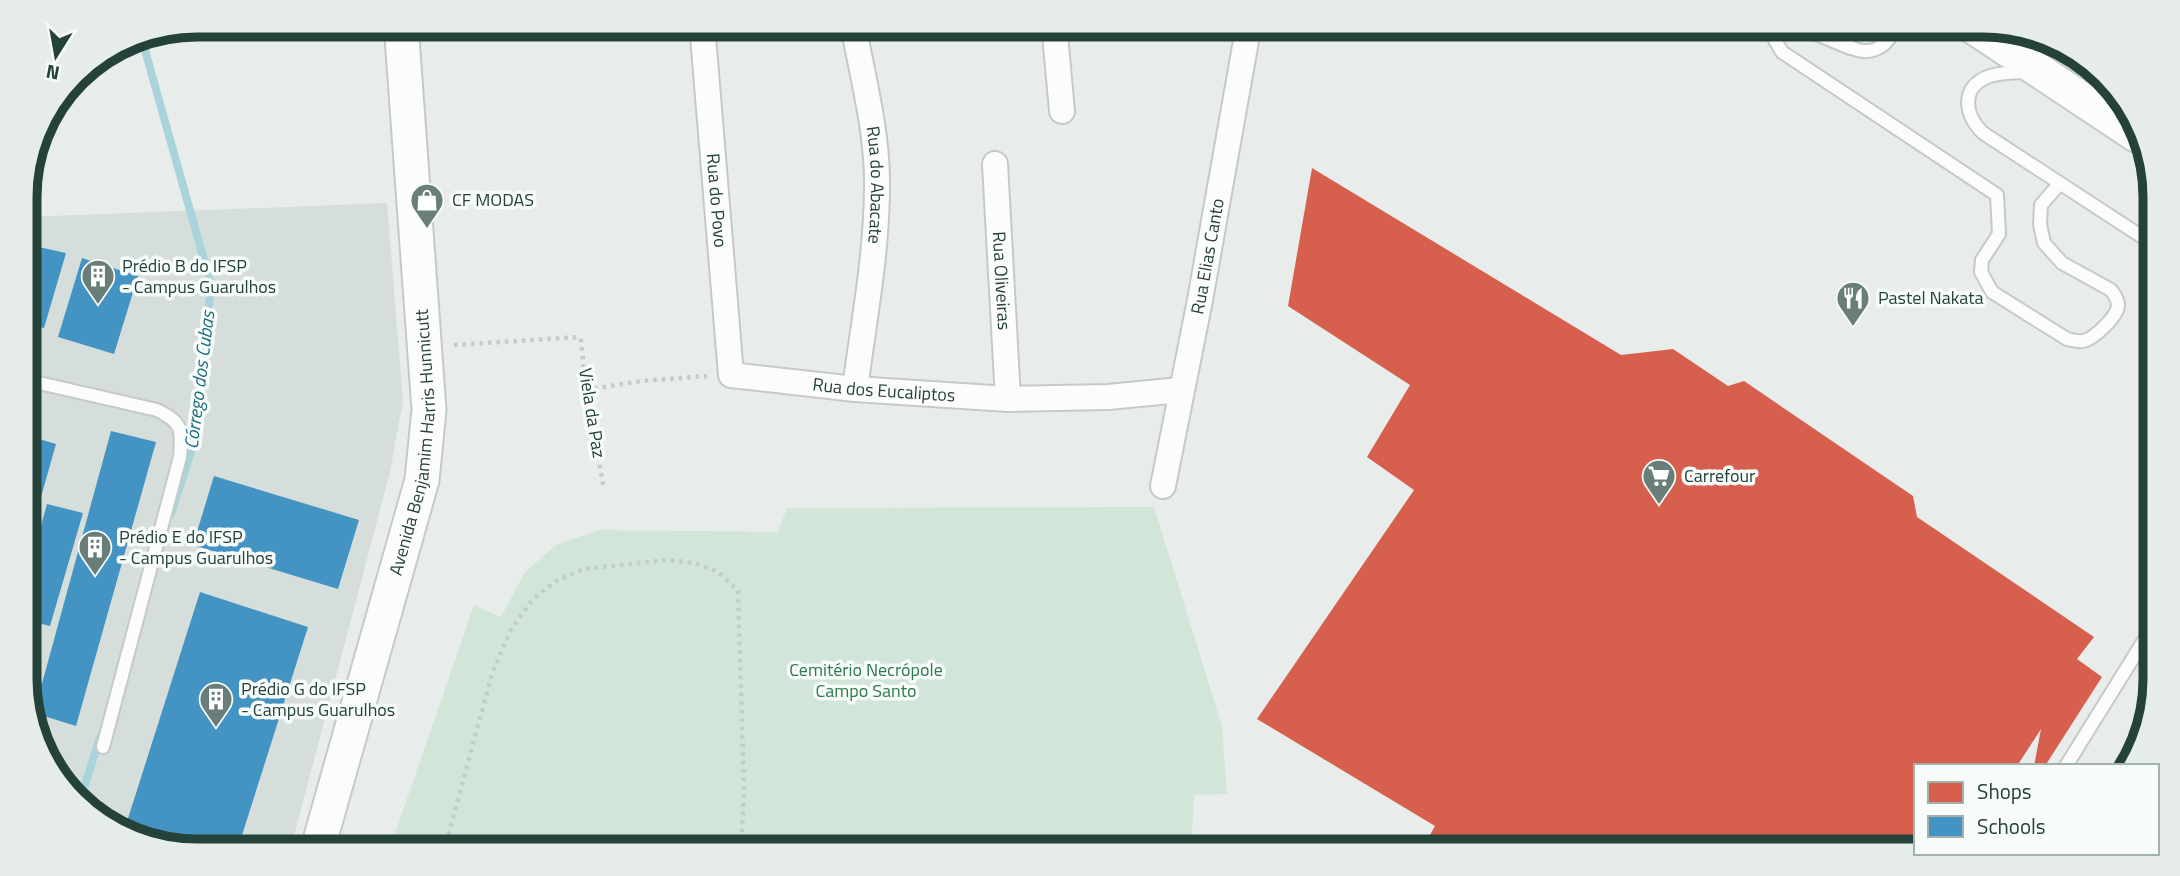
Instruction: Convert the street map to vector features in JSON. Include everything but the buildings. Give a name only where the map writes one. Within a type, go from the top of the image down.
[{"type":"main road","name":"Avenida Benjamim Harris Hunnicutt","points":[[321,839],[422,480],[429,410],[402,37]]},
{"type":"main road","points":[[1988,37],[2129,130]]},
{"type":"street","name":"Rua do Povo","points":[[703,37],[731,375]]},
{"type":"street","name":"Rua do Abacate","points":[[855,37],[873,131],[877,219],[855,389]]},
{"type":"street","points":[[1055,37],[1062,111]]},
{"type":"street","name":"Rua Elias Canto","points":[[1163,486],[1200,300],[1247,37]]},
{"type":"street","name":"Rua Oliveiras","points":[[995,164],[1008,399]]},
{"type":"street","name":"Rua dos Eucaliptos","points":[[731,375],[855,389],[1008,399],[1108,397],[1181,390]]},
{"type":"lane","points":[[1776,37],[1775,40],[1782,52],[1997,195],[1999,234],[1982,260],[1982,272],[1992,292],[2067,339],[2081,342],[2093,337],[2116,312],[2118,306],[2116,296],[2111,290],[2062,263],[2044,243],[2040,224],[2041,205],[2060,183]]},
{"type":"lane","points":[[1824,37],[1864,51],[1879,49],[1891,37]]},
{"type":"lane","points":[[1834,37],[1850,48]]},
{"type":"lane","points":[[2037,70],[1990,76],[1976,84],[1969,96],[1968,110],[1973,124],[2143,237]]},
{"type":"lane","points":[[37,383],[157,410],[180,425],[180,457],[103,747]]},
{"type":"lane","points":[[2067,764],[2143,642]]},
{"type":"path","name":"Viela da Paz","points":[[426,347],[579,337],[604,489]]},
{"type":"path","points":[[586,390],[641,381],[731,375]]},
{"type":"path","points":[[447,839],[492,674],[510,631],[532,600],[554,582],[583,569],[667,559],[694,563],[717,571],[738,591],[744,790],[742,839]]},
{"type":"shaded area","points":[[387,203],[403,401],[390,472],[293,839],[176,838],[146,831],[126,823],[91,799],[77,785],[53,750],[45,730],[37,689],[37,217]]},
{"type":"green space","name":"Cemitério Necrópole Campo Santo","points":[[1154,507],[1222,726],[1227,794],[1194,795],[1192,839],[393,839],[474,605],[501,617],[525,572],[557,544],[600,530],[778,532],[787,508]]},
{"type":"waterway","name":"Córrego dos Cubas","points":[[144,46],[211,285],[194,442],[171,514]]},
{"type":"waterway","name":"Córrego dos Cubas","points":[[83,791],[100,737]]},
{"type":"place","name":"CF MODAS","points":[[427,230]]},
{"type":"place","name":"Prédio B do IFSP - Campus Guarulhos","points":[[98,306]]},
{"type":"place","name":"Pastel Nakata","points":[[1853,328]]},
{"type":"place","name":"Carrefour","points":[[1659,506]]},
{"type":"place","name":"Prédio E do IFSP - Campus Guarulhos","points":[[95,577]]},
{"type":"place","name":"Prédio G do IFSP - Campus Guarulhos","points":[[216,729]]}]
